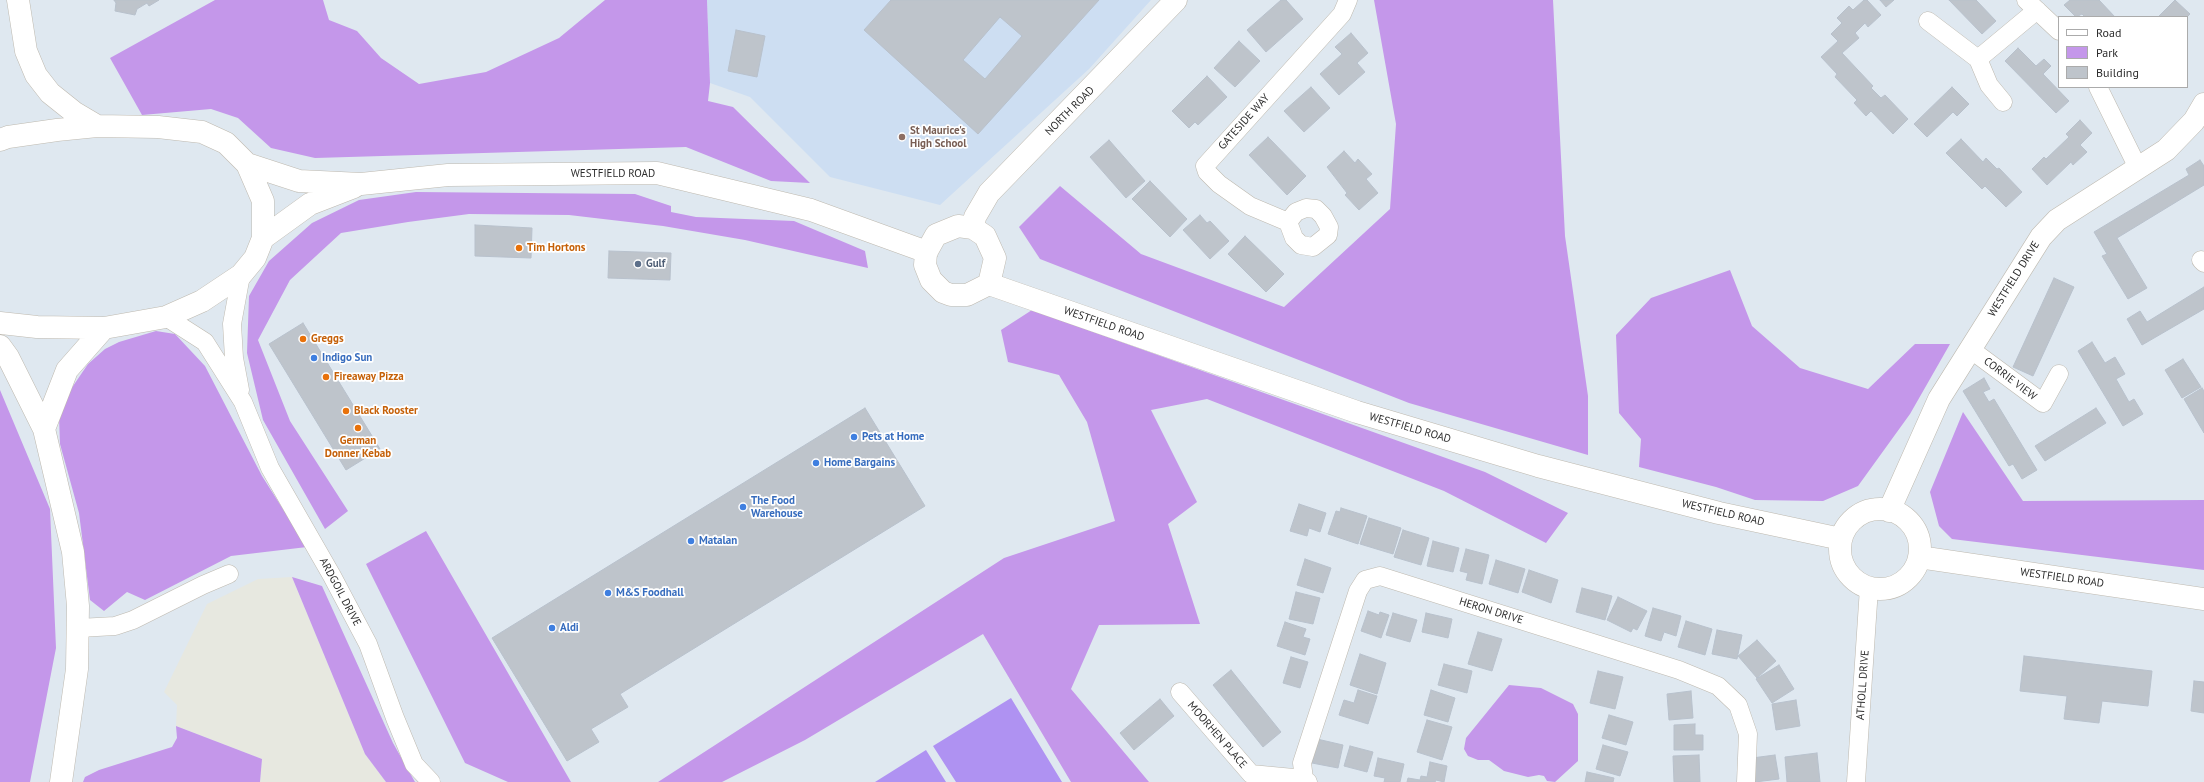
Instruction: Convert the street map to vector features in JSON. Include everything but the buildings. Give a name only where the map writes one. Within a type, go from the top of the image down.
[{"type":"main road","points":[[18,0],[26,51],[36,74],[50,93],[75,113],[97,126]]},
{"type":"main road","name":"NORTH ROAD","points":[[973,228],[975,217],[989,193],[1176,0]]},
{"type":"main road","name":"WESTFIELD DRIVE","points":[[1889,511],[1939,399],[2041,237],[2057,220],[2166,150],[2201,118]]},
{"type":"main road","points":[[0,140],[8,137],[97,126],[158,127],[202,132],[226,144],[247,164],[263,201],[264,238],[255,258],[241,275],[178,317],[104,328],[36,327],[0,323]]},
{"type":"main road","name":"WESTFIELD ROAD","points":[[247,164],[299,181],[361,184],[448,175],[657,173],[811,210],[927,252]]},
{"type":"main road","name":"WESTFIELD ROAD","points":[[264,238],[310,204],[361,184]]},
{"type":"main road","points":[[958,226],[973,228],[985,236],[995,258],[989,284],[968,296],[951,295],[943,292],[931,280],[925,265],[927,252],[936,235],[958,226]]},
{"type":"main road","name":"WESTFIELD ROAD","points":[[989,284],[1372,417],[1538,466],[1711,511],[1841,539]]},
{"type":"main road","points":[[44,430],[67,370],[104,328]]},
{"type":"main road","points":[[0,346],[8,357],[44,430],[73,552],[79,628],[77,669],[61,782]]},
{"type":"main road","points":[[1878,509],[1889,511],[1900,515],[1912,526],[1917,535],[1919,557],[1914,570],[1907,579],[1891,588],[1869,588],[1860,584],[1848,574],[1841,559],[1841,539],[1846,529],[1861,514],[1878,509]]},
{"type":"main road","name":"WESTFIELD ROAD","points":[[1919,557],[2204,599]]},
{"type":"street","name":"GATESIDE WAY","points":[[1288,222],[1250,206],[1219,184],[1207,172],[1205,166],[1342,14],[1348,0]]},
{"type":"street","points":[[1978,59],[2032,5],[2058,31]]},
{"type":"street","points":[[1928,21],[1978,59],[1988,85],[2003,102]]},
{"type":"street","points":[[2098,88],[2138,168]]},
{"type":"street","name":"ARDGOIL DRIVE","points":[[241,275],[232,324],[234,358],[243,402]]},
{"type":"street","name":"ARDGOIL DRIVE","points":[[178,317],[205,342],[243,402],[270,468],[332,576],[368,644],[395,718],[414,764],[431,782]]},
{"type":"street","name":"CORRIE VIEW","points":[[1970,349],[2043,404],[2060,374]]},
{"type":"street","points":[[79,628],[115,626],[134,620],[203,585],[229,574]]},
{"type":"street","name":"HERON DRIVE","points":[[1306,781],[1302,763],[1358,590],[1366,580],[1380,576],[1679,670],[1718,686],[1738,705],[1748,734],[1746,782]]},
{"type":"street","name":"ATHOLL DRIVE","points":[[1856,782],[1869,588]]},
{"type":"street","name":"MOORHEN PLACE","points":[[1180,692],[1251,774],[1306,781]]},
{"type":"shaded area","name":"St Maurice's High School","points":[[707,0],[1151,0],[1089,69],[940,205],[830,177],[750,97],[710,83]]},
{"type":"shaded area","points":[[292,577],[365,754],[386,782],[260,782],[262,759],[176,726],[177,705],[164,692],[207,604],[258,579]]},
{"type":"shaded area","points":[[1011,698],[1062,782],[956,782],[933,746]]},
{"type":"shaded area","points":[[926,750],[946,782],[875,782]]},
{"type":"green space","points":[[215,0],[323,0],[329,20],[357,31],[381,58],[419,84],[486,72],[559,38],[605,0],[707,0],[710,83],[708,101],[733,107],[810,183],[771,181],[686,147],[315,158],[271,148],[238,118],[211,109],[142,115],[110,58]]},
{"type":"green space","points":[[1374,0],[1553,0],[1565,236],[1588,396],[1588,455],[1409,403],[1040,259],[1019,227],[1060,186],[1141,254],[1284,307],[1390,209],[1396,124]]},
{"type":"green space","points":[[416,192],[635,194],[671,206],[671,212],[696,217],[794,221],[865,251],[868,268],[745,240],[663,226],[569,215],[469,214],[341,233],[290,280],[258,340],[290,421],[348,511],[325,529],[263,420],[247,353],[249,296],[269,261],[312,223],[359,200]]},
{"type":"green space","points":[[1730,270],[1752,326],[1800,368],[1868,389],[1915,344],[1950,344],[1910,414],[1858,486],[1823,501],[1755,500],[1716,487],[1639,467],[1641,439],[1619,413],[1616,335],[1651,298]]},
{"type":"green space","points":[[1032,310],[1485,472],[1568,513],[1546,543],[1444,491],[1207,399],[1151,410],[1197,502],[1168,524],[1200,624],[1099,625],[1071,689],[1149,782],[1071,782],[983,634],[805,740],[722,782],[658,782],[1004,558],[1115,521],[1087,422],[1059,375],[1008,362],[1001,330]]},
{"type":"green space","points":[[156,331],[175,334],[205,366],[262,476],[307,547],[231,556],[145,600],[127,592],[104,611],[90,600],[79,513],[60,444],[59,417],[71,389],[88,364],[105,349],[119,342]]},
{"type":"green space","points":[[0,390],[50,509],[56,648],[30,782],[0,782]]},
{"type":"green space","points":[[1963,412],[2023,501],[2204,500],[2204,570],[1952,539],[1939,526],[1930,492]]},
{"type":"green space","points":[[426,531],[571,782],[508,782],[465,763],[366,564]]},
{"type":"green space","points":[[292,577],[322,586],[393,743],[415,782],[386,782],[365,754]]},
{"type":"green space","points":[[1509,685],[1541,688],[1573,704],[1578,714],[1578,761],[1555,782],[1547,781],[1544,776],[1539,775],[1528,777],[1504,771],[1489,760],[1478,760],[1468,756],[1464,749],[1466,738]]},
{"type":"green space","points":[[176,726],[262,759],[260,782],[83,782],[85,777],[99,770],[172,747],[177,738]]},
{"type":"place","name":"St Maurice's High School","points":[[902,137]]},
{"type":"place","name":"Tim Hortons","points":[[519,248]]},
{"type":"place","name":"Gulf","points":[[638,264]]},
{"type":"place","name":"Greggs","points":[[303,339]]},
{"type":"place","name":"Indigo Sun","points":[[314,358]]},
{"type":"place","name":"Fireaway Pizza","points":[[326,377]]},
{"type":"place","name":"Black Rooster","points":[[346,411]]},
{"type":"place","name":"German Donner Kebab","points":[[358,428]]},
{"type":"place","name":"Pets at Home","points":[[854,437]]},
{"type":"place","name":"Home Bargains","points":[[816,463]]},
{"type":"place","name":"The Food Warehouse","points":[[743,507]]},
{"type":"place","name":"Matalan","points":[[691,541]]},
{"type":"place","name":"M&S Foodhall","points":[[608,593]]},
{"type":"place","name":"Aldi","points":[[552,628]]}]
